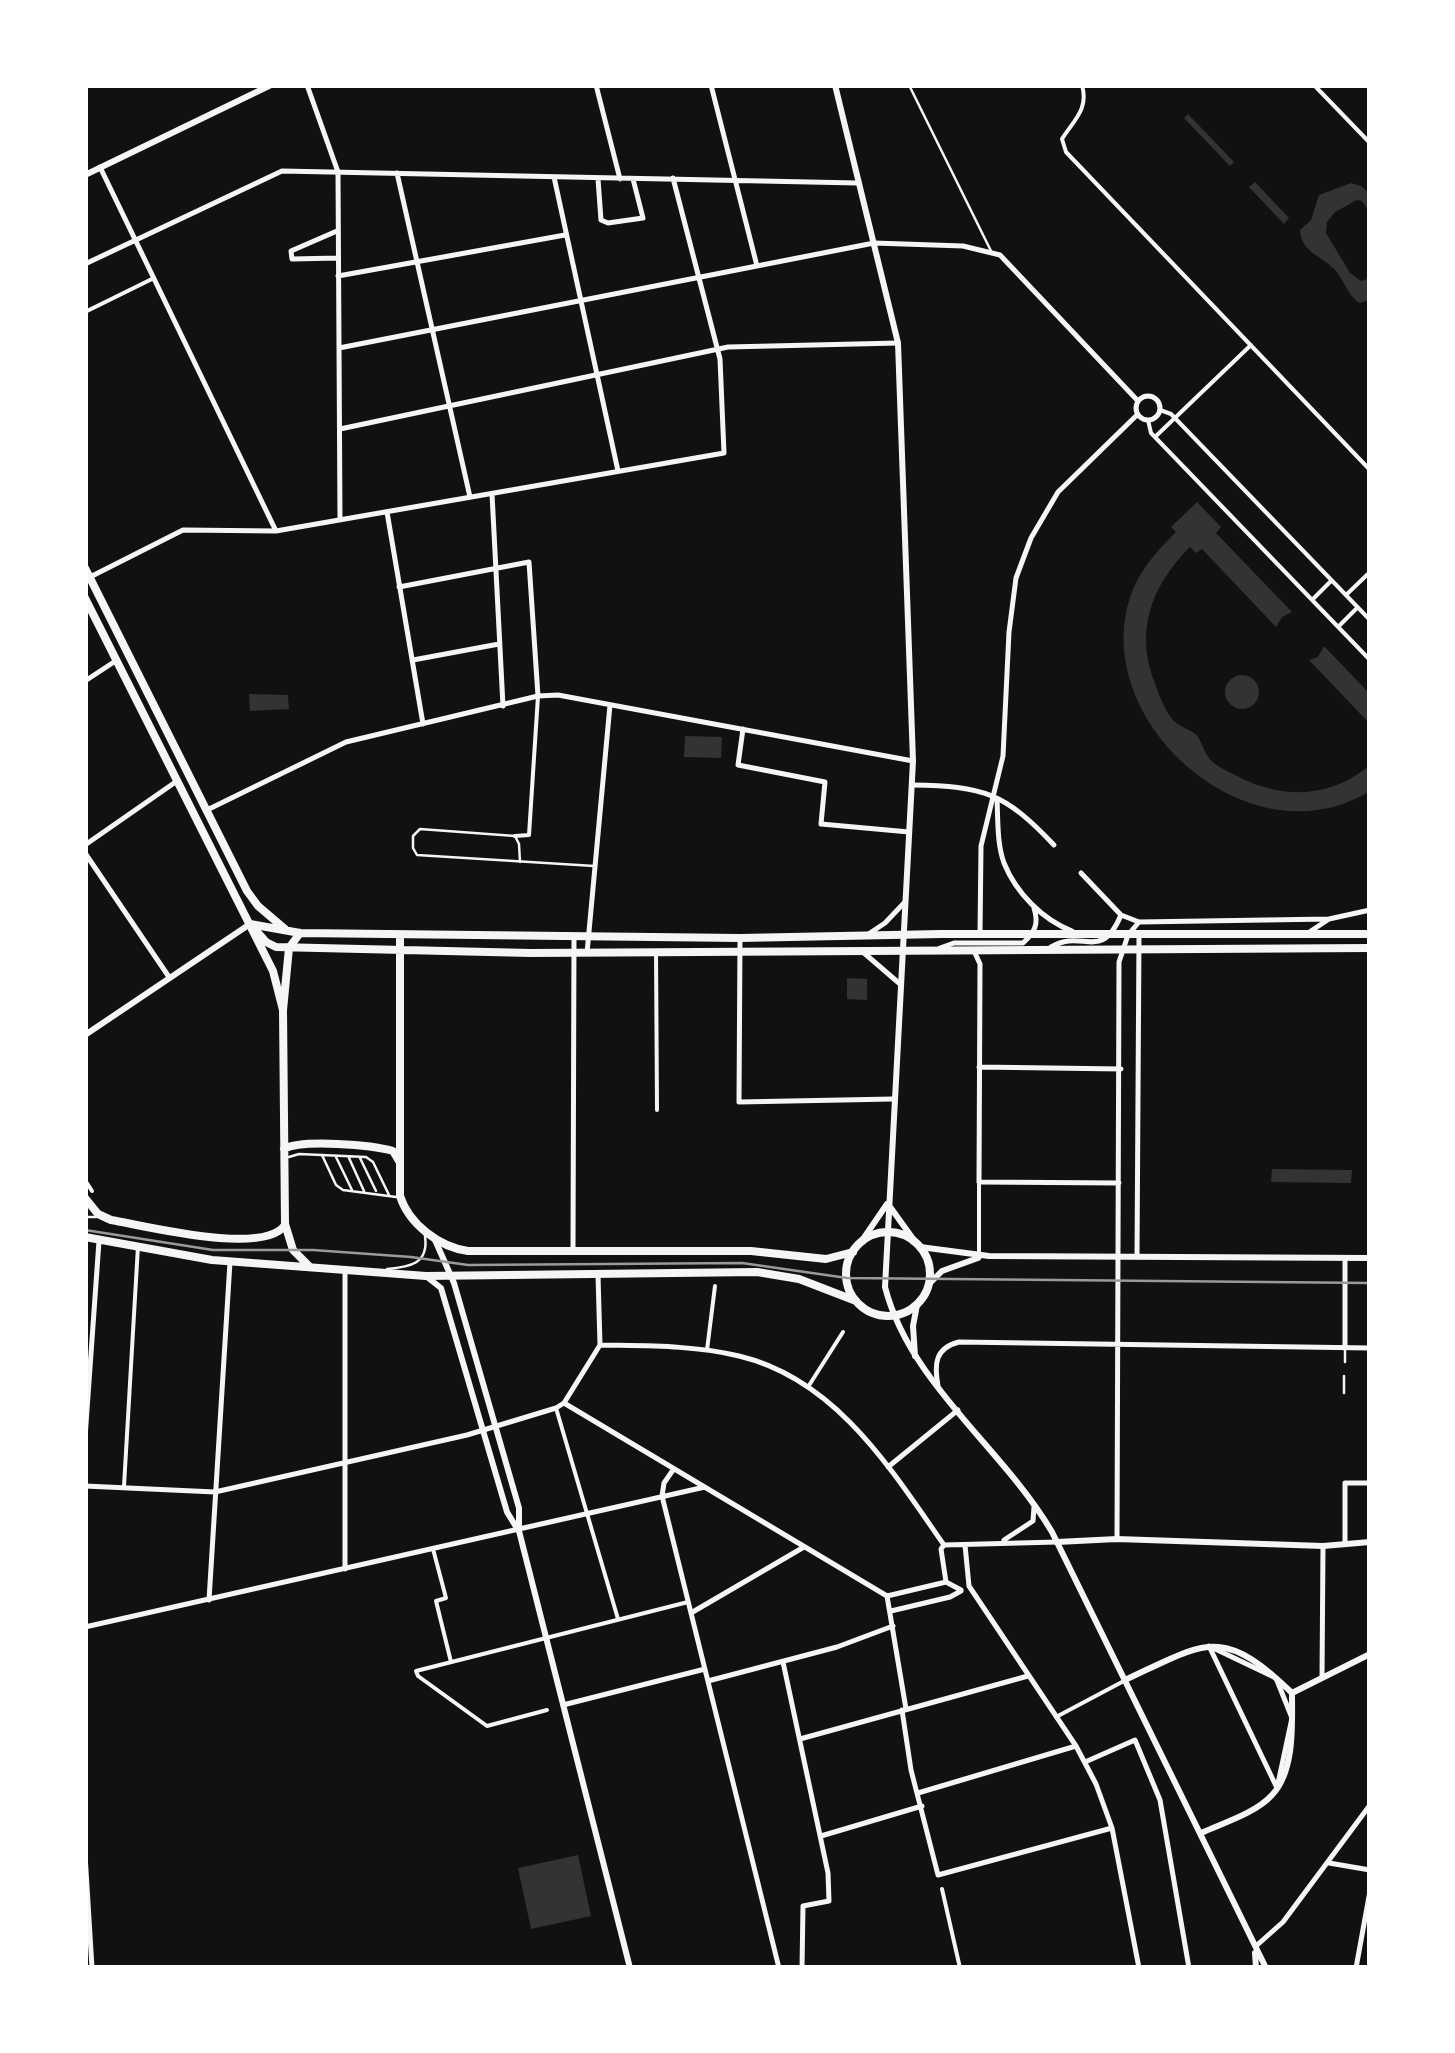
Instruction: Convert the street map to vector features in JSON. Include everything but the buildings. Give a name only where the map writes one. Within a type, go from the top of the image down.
[{"type":"main road","points":[[85,175],[271,85]]},
{"type":"main road","points":[[835,85],[898,343],[913,761],[885,1286],[892,1316],[915,1358],[1034,1504],[1056,1542],[1266,1968]]},
{"type":"main road","points":[[87,573],[247,891],[265,913],[288,930]]},
{"type":"main road","points":[[85,598],[250,924],[272,971],[283,1010]]},
{"type":"main road","points":[[250,924],[266,942],[288,948],[574,953],[1370,948]]},
{"type":"main road","points":[[85,1035],[250,924],[300,934],[574,937],[1370,934]]},
{"type":"main road","points":[[300,934],[288,948],[283,1010],[285,1224],[293,1250],[312,1268]]},
{"type":"main road","points":[[400,935],[401,1201],[435,1240],[452,1276],[520,1508],[519,1531],[630,1968]]},
{"type":"main road","points":[[284,1149],[298,1144],[390,1149],[400,1166]]},
{"type":"main road","points":[[88,1194],[102,1217],[236,1239],[271,1237],[285,1224]]},
{"type":"main road","points":[[887,1203],[928,1259],[929,1284]]},
{"type":"main road","points":[[856,1301],[846,1278],[856,1248],[887,1203]]},
{"type":"main road","points":[[435,1240],[468,1251],[751,1250],[826,1258],[886,1233],[918,1245],[989,1256],[1370,1258]]},
{"type":"main road","points":[[85,1237],[230,1262],[426,1276],[756,1272],[799,1279],[856,1301],[873,1314],[892,1316],[916,1305]]},
{"type":"main road","points":[[915,1358],[916,1305],[929,1284],[956,1264],[989,1256]]},
{"type":"main road","points":[[426,1276],[441,1288],[507,1512],[519,1531]]},
{"type":"main road","points":[[1056,1542],[1118,1539],[1323,1546],[1370,1542]]},
{"type":"main road","points":[[1125,1680],[1195,1648],[1209,1646],[1233,1649],[1266,1668],[1292,1694],[1288,1761],[1272,1797],[1201,1833]]},
{"type":"main road","points":[[1292,1694],[1370,1654]]},
{"type":"main road","points":[[1255,1947],[1256,1968]]},
{"type":"street","points":[[306,85],[338,172],[340,520]]},
{"type":"street","points":[[596,85],[620,179]]},
{"type":"street","points":[[711,85],[758,267]]},
{"type":"street","points":[[1082,85],[1086,97],[1080,114],[1062,139],[1064,149],[1370,470]]},
{"type":"street","points":[[1314,85],[1370,144]]},
{"type":"street","points":[[100,168],[276,531]]},
{"type":"street","points":[[85,264],[282,171],[858,183]]},
{"type":"street","points":[[397,174],[470,497]]},
{"type":"street","points":[[554,176],[618,472]]},
{"type":"street","points":[[87,573],[183,530],[276,531],[724,453],[718,350],[673,178]]},
{"type":"street","points":[[598,179],[598,213],[601,220],[608,222],[643,218],[633,179]]},
{"type":"street","points":[[337,231],[291,251],[292,259],[338,258]]},
{"type":"street","points":[[338,276],[566,234]]},
{"type":"street","points":[[339,348],[874,243],[962,246],[1000,255],[1138,401],[1138,414],[1058,492],[1025,552],[1012,605],[1003,756],[981,846],[980,934]]},
{"type":"street","points":[[85,312],[154,278]]},
{"type":"street","points":[[340,428],[718,350],[898,343]]},
{"type":"street","points":[[1156,437],[1251,346]]},
{"type":"street","points":[[1138,401],[1145,396],[1159,402],[1156,418],[1148,420]]},
{"type":"street","points":[[1160,410],[1175,418],[1370,620]]},
{"type":"street","points":[[1138,414],[1148,420],[1156,437],[1370,660]]},
{"type":"street","points":[[492,494],[503,706]]},
{"type":"street","points":[[386,512],[423,724]]},
{"type":"street","points":[[400,587],[529,562],[538,696],[529,834],[515,836]]},
{"type":"street","points":[[1346,595],[1370,572]]},
{"type":"street","points":[[1312,600],[1331,580]]},
{"type":"street","points":[[1338,626],[1358,608]]},
{"type":"street","points":[[413,660],[500,644]]},
{"type":"street","points":[[85,682],[117,660]]},
{"type":"street","points":[[207,810],[346,742],[538,696],[558,695],[913,761]]},
{"type":"street","points":[[587,953],[610,705]]},
{"type":"street","points":[[743,729],[738,764],[825,782],[821,824],[909,832]]},
{"type":"street","points":[[85,844],[178,780]]},
{"type":"street","points":[[912,785],[972,789],[996,795],[1025,814],[1054,844]]},
{"type":"street","points":[[996,795],[1004,863],[1033,905],[1051,922],[1080,934]]},
{"type":"street","points":[[85,854],[170,977]]},
{"type":"street","points":[[1081,873],[1121,915],[1139,922],[1329,919],[1370,910]]},
{"type":"street","points":[[864,936],[885,923],[906,901]]},
{"type":"street","points":[[934,950],[954,943],[1023,943],[1032,934],[1037,919],[1033,905]]},
{"type":"street","points":[[1048,950],[1058,943],[1103,942],[1113,935],[1121,915]]},
{"type":"street","points":[[1306,935],[1329,919]]},
{"type":"street","points":[[1118,1539],[1119,962],[1128,935],[1139,922]]},
{"type":"street","points":[[1137,1257],[1139,922]]},
{"type":"street","points":[[573,1250],[574,937]]},
{"type":"street","points":[[740,938],[740,1102],[893,1099]]},
{"type":"street","points":[[974,950],[980,964],[979,1255]]},
{"type":"street","points":[[656,952],[658,1110]]},
{"type":"street","points":[[864,953],[900,984]]},
{"type":"street","points":[[979,1068],[1120,1069]]},
{"type":"street","points":[[85,1180],[88,1194]]},
{"type":"street","points":[[979,1182],[1120,1183]]},
{"type":"street","points":[[85,1438],[99,1241]]},
{"type":"street","points":[[124,1488],[138,1246]]},
{"type":"street","points":[[1345,1348],[1346,1258]]},
{"type":"street","points":[[209,1600],[230,1262]]},
{"type":"street","points":[[343,1269],[344,1569]]},
{"type":"street","points":[[85,1486],[216,1492],[483,1431],[556,1408],[564,1403],[600,1345],[598,1272]]},
{"type":"street","points":[[706,1350],[715,1286]]},
{"type":"street","points":[[808,1387],[843,1332]]},
{"type":"street","points":[[938,1386],[934,1366],[939,1353],[959,1342],[1370,1348]]},
{"type":"street","points":[[600,1345],[706,1350],[742,1356],[775,1368],[808,1387],[856,1427],[944,1545]]},
{"type":"street","points":[[564,1403],[887,1596],[946,1582],[962,1590]]},
{"type":"street","points":[[556,1408],[618,1620]]},
{"type":"street","points":[[888,1467],[958,1410]]},
{"type":"street","points":[[672,1470],[662,1496],[780,1968]]},
{"type":"street","points":[[1345,1542],[1346,1483],[1370,1483]]},
{"type":"street","points":[[85,1628],[705,1488]]},
{"type":"street","points":[[1002,1542],[1033,1521],[1034,1504]]},
{"type":"street","points":[[946,1582],[941,1549],[944,1545],[1056,1542]]},
{"type":"street","points":[[964,1545],[969,1586],[1085,1762],[1112,1828],[1139,1968]]},
{"type":"street","points":[[1322,1678],[1323,1546]]},
{"type":"street","points":[[691,1612],[804,1547]]},
{"type":"street","points":[[433,1549],[446,1598],[436,1601],[451,1662]]},
{"type":"street","points":[[891,1611],[950,1597],[969,1586]]},
{"type":"street","points":[[887,1596],[918,1793],[939,1877],[1112,1828]]},
{"type":"street","points":[[547,1710],[487,1726],[416,1671],[688,1602]]},
{"type":"street","points":[[708,1681],[783,1662],[894,1626]]},
{"type":"street","points":[[1209,1646],[1277,1788]]},
{"type":"street","points":[[783,1662],[821,1836],[830,1901],[803,1906],[802,1968]]},
{"type":"street","points":[[563,1705],[705,1669]]},
{"type":"street","points":[[800,1740],[1028,1676]]},
{"type":"street","points":[[1276,1678],[1292,1718]]},
{"type":"street","points":[[1056,1717],[1125,1680]]},
{"type":"street","points":[[1085,1762],[1135,1740],[1160,1800],[1189,1968]]},
{"type":"street","points":[[918,1793],[1076,1746]]},
{"type":"street","points":[[1255,1947],[1283,1922],[1370,1805]]},
{"type":"street","points":[[821,1836],[922,1806]]},
{"type":"street","points":[[85,1854],[88,1967]]},
{"type":"street","points":[[1327,1863],[1370,1870]]},
{"type":"street","points":[[942,1889],[960,1968]]},
{"type":"street","points":[[1356,1968],[1370,1890]]},
{"type":"lane","points":[[910,85],[991,253]]},
{"type":"lane","points":[[520,862],[520,844],[515,836],[420,830],[413,836],[416,856],[520,862],[596,866]]},
{"type":"lane","points":[[284,1162],[299,1154],[359,1156],[373,1162],[389,1195]]},
{"type":"lane","points":[[322,1155],[336,1185],[343,1190],[389,1195],[401,1201]]},
{"type":"lane","points":[[336,1156],[352,1192]]},
{"type":"lane","points":[[348,1156],[365,1193]]},
{"type":"lane","points":[[359,1156],[377,1194]]},
{"type":"lane","points":[[85,1217],[102,1217]]},
{"type":"lane","points":[[370,1271],[409,1267],[420,1261],[426,1245],[423,1229]]},
{"type":"lane","points":[[1345,1348],[1345,1362]]},
{"type":"lane","points":[[1344,1376],[1344,1392]]},
{"type":"shaded area","points":[[1188,114],[1234,162],[1230,166],[1184,118]]},
{"type":"shaded area","points":[[1255,182],[1289,218],[1284,224],[1249,187]]},
{"type":"shaded area","points":[[1351,183],[1370,194],[1370,213],[1357,200],[1335,212],[1327,222],[1326,233],[1350,273],[1361,281],[1370,278],[1370,300],[1359,303],[1336,271],[1304,244],[1300,230],[1311,220],[1319,195]]},
{"type":"shaded area","points":[[1197,502],[1221,527],[1216,533],[1292,612],[1282,617],[1276,627],[1202,549],[1196,553],[1190,547],[1156,595],[1147,629],[1150,666],[1168,712],[1176,723],[1198,737],[1207,756],[1216,764],[1258,785],[1308,792],[1340,784],[1370,765],[1370,791],[1322,809],[1274,809],[1227,793],[1186,765],[1153,727],[1131,683],[1124,635],[1138,579],[1176,532],[1171,527]]},
{"type":"shaded area","points":[[1324,646],[1370,694],[1370,724],[1309,660],[1318,657]]},
{"type":"shaded area","points":[[1242,675],[1254,680],[1259,692],[1254,704],[1242,709],[1230,704],[1225,692],[1230,680]]},
{"type":"shaded area","points":[[249,694],[288,695],[289,709],[250,711]]},
{"type":"shaded area","points":[[685,736],[722,737],[721,758],[684,757]]},
{"type":"shaded area","points":[[847,978],[867,979],[867,1000],[847,999]]},
{"type":"shaded area","points":[[1272,1169],[1352,1170],[1351,1183],[1271,1182]]},
{"type":"shaded area","points":[[578,1855],[591,1916],[531,1929],[518,1868]]},
{"type":"tram line","points":[[85,1230],[213,1250],[313,1250],[468,1265],[742,1263],[847,1278],[1370,1283]]}]
